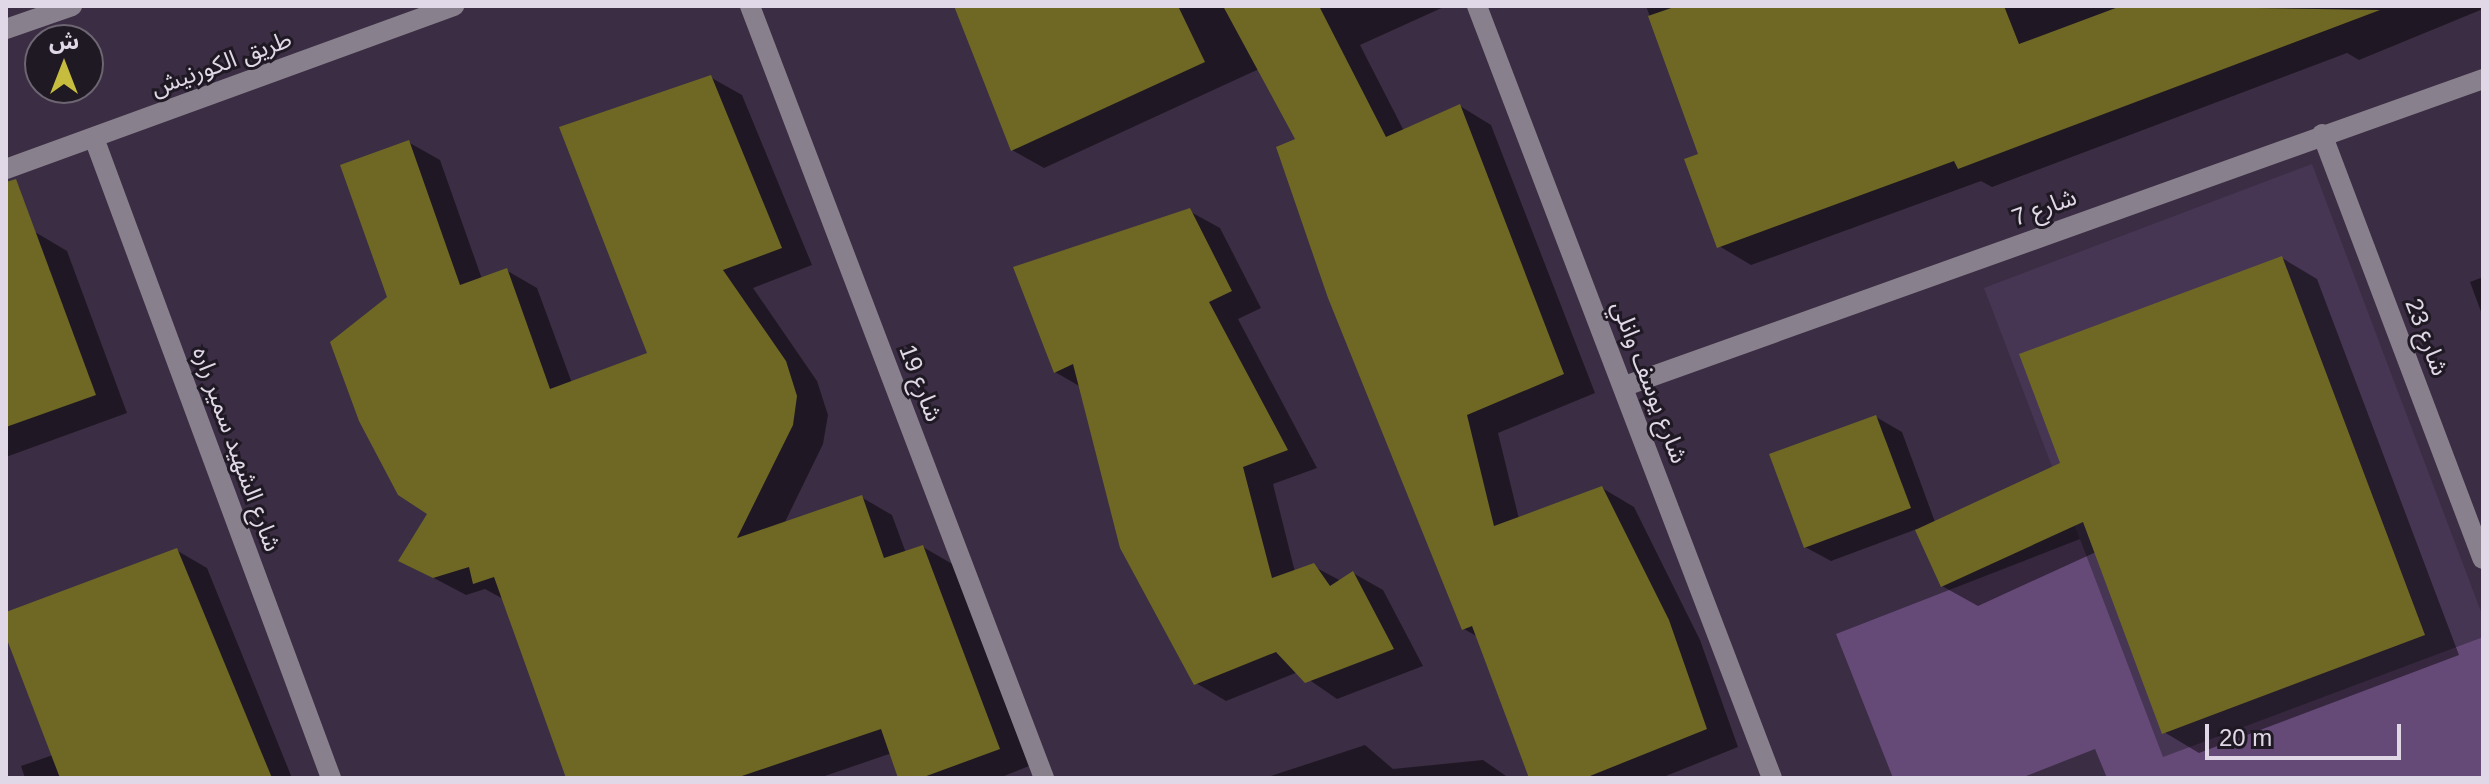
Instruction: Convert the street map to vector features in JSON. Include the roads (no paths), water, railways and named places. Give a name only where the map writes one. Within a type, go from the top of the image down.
[{"type":"street","points":[[6,29],[72,6]]},
{"type":"street","name":"طريق الكورنيش","points":[[6,169],[454,6]]},
{"type":"street","name":"شارع 19","points":[[750,6],[1044,778]]},
{"type":"street","name":"شارع يوسف وانلي","points":[[1477,6],[1625,386],[1772,778]]},
{"type":"street","name":"شارع 7","points":[[1625,386],[2322,134],[2483,79]]},
{"type":"street","name":"شارع 23","points":[[2322,134],[2483,559]]},
{"type":"street","name":"شارع الشهيد سمير راره","points":[[94,138],[331,778]]}]
